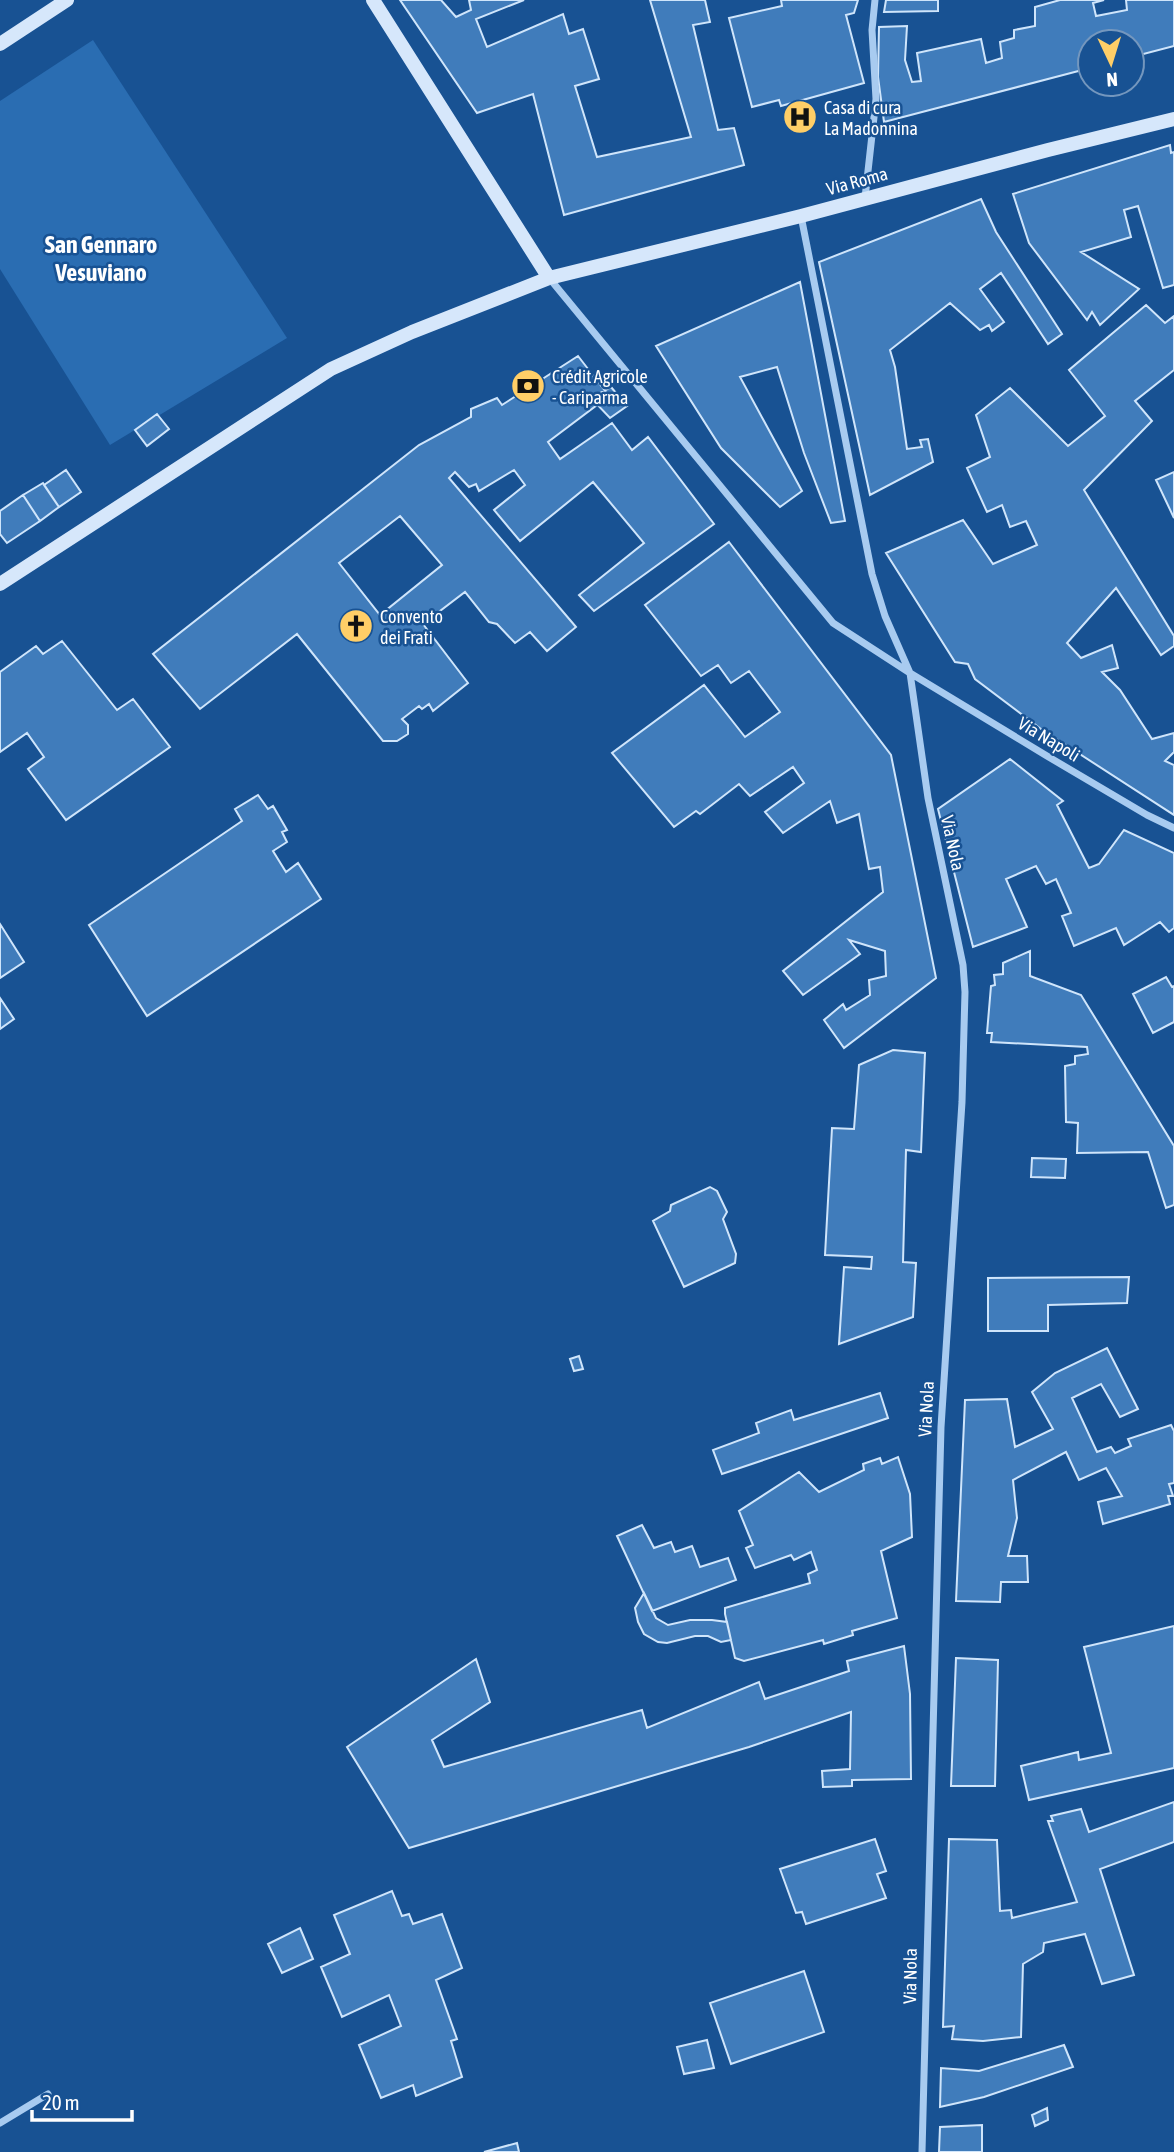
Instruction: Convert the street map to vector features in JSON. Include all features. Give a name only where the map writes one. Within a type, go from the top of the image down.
[{"type":"main road","points":[[0,44],[67,0]]},
{"type":"main road","points":[[373,0],[549,278]]},
{"type":"main road","name":"Via Roma","points":[[0,584],[331,369],[412,332],[549,278],[802,216],[1174,119]]},
{"type":"street","points":[[865,199],[876,99],[872,30],[875,0]]},
{"type":"street","name":"Via Nola","points":[[802,216],[872,574],[885,616],[909,673],[928,798],[963,965],[965,992],[941,1427],[922,2152]]},
{"type":"street","name":"Via Napoli","points":[[549,278],[833,623],[909,673],[1125,802],[1174,828]]},
{"type":"street","points":[[0,2123],[48,2094]]},
{"type":"shaded area","points":[[93,40],[287,338],[110,445],[0,269],[0,101]]},
{"type":"building","points":[[400,0],[441,0],[456,17],[471,10],[469,0],[524,0],[476,19],[487,47],[563,14],[569,34],[583,29],[599,79],[575,86],[597,157],[691,137],[650,0],[705,0],[710,22],[693,25],[718,130],[734,128],[744,165],[564,215],[533,94],[477,113]]},
{"type":"building","points":[[781,0],[858,0],[854,13],[846,15],[864,83],[781,106],[779,100],[752,107],[729,18],[782,6]]},
{"type":"building","points":[[886,0],[938,0],[938,11],[884,12]]},
{"type":"building","points":[[1060,0],[1104,0],[1093,3],[1096,16],[1127,10],[1126,0],[1174,0],[1174,46],[1146,53],[1146,28],[1076,28],[1076,72],[884,122],[878,77],[879,27],[907,26],[905,60],[912,82],[921,81],[917,53],[981,39],[986,63],[1002,58],[1000,42],[1014,38],[1014,30],[1035,26],[1035,7]]},
{"type":"building","points":[[1170,145],[1171,153],[1174,152],[1174,285],[1163,288],[1138,206],[1124,210],[1131,237],[1081,252],[1139,289],[1100,325],[1092,312],[1087,320],[1029,243],[1013,194]]},
{"type":"building","points":[[981,199],[996,232],[1062,334],[1048,344],[1001,273],[980,289],[1004,322],[992,331],[989,325],[980,330],[950,303],[890,350],[907,449],[922,447],[920,440],[928,439],[933,462],[870,495],[819,262]]},
{"type":"building","points":[[800,282],[845,521],[831,523],[804,453],[777,367],[740,377],[802,491],[780,507],[721,448],[656,346]]},
{"type":"building","points":[[1146,305],[1165,323],[1174,316],[1174,370],[1135,401],[1152,421],[1084,490],[1174,636],[1174,646],[1161,655],[1116,588],[1067,643],[1081,658],[1112,645],[1118,668],[1102,672],[1120,690],[1152,739],[1174,733],[1174,752],[1165,761],[1174,765],[1174,815],[1041,729],[975,679],[968,664],[955,662],[886,553],[963,520],[993,564],[1037,545],[1026,521],[1010,527],[1002,505],[987,512],[967,468],[990,457],[976,415],[1010,388],[1068,446],[1105,416],[1069,370]]},
{"type":"building","points":[[578,356],[609,396],[548,442],[560,459],[612,423],[632,450],[648,437],[714,524],[594,611],[579,595],[644,543],[593,482],[520,541],[494,510],[525,485],[514,470],[479,491],[476,484],[469,487],[455,472],[449,478],[576,627],[547,651],[530,632],[515,643],[497,624],[489,622],[465,592],[423,624],[468,683],[433,711],[429,704],[422,709],[419,706],[402,719],[408,725],[408,734],[397,741],[383,741],[297,634],[200,709],[153,654],[419,445],[471,417],[471,409],[497,398],[502,405]],"holes":[[[400,516],[442,565],[380,615],[339,563]]]},
{"type":"building","points":[[611,387],[627,406],[610,418],[591,398]]},
{"type":"building","points":[[157,414],[169,429],[147,446],[135,430]]},
{"type":"building","points":[[66,470],[81,492],[59,507],[44,485]]},
{"type":"building","points":[[1174,472],[1174,518],[1156,480]]},
{"type":"building","points":[[43,483],[59,507],[40,521],[23,495]]},
{"type":"building","points":[[23,495],[40,521],[7,543],[0,534],[0,511]]},
{"type":"building","points":[[729,542],[891,755],[936,978],[844,1048],[824,1020],[843,1004],[846,1010],[870,995],[869,980],[886,976],[885,951],[849,940],[860,954],[803,995],[783,971],[883,892],[880,867],[869,869],[859,814],[837,823],[830,801],[783,833],[765,812],[804,783],[793,767],[750,796],[739,784],[700,814],[696,811],[674,827],[612,753],[704,685],[745,737],[780,712],[749,671],[731,683],[718,665],[701,676],[645,605]]},
{"type":"building","points":[[62,641],[117,710],[133,699],[170,747],[66,820],[28,769],[44,757],[27,733],[0,752],[0,672],[36,646],[43,654]]},
{"type":"building","points":[[1010,759],[1063,801],[1057,805],[1089,868],[1099,864],[1124,830],[1174,853],[1174,928],[1169,932],[1160,922],[1124,945],[1116,928],[1074,946],[1062,916],[1071,913],[1056,879],[1046,884],[1036,866],[1006,879],[1027,927],[973,947],[938,809]]},
{"type":"building","points":[[258,795],[268,809],[273,806],[287,830],[282,832],[287,842],[273,851],[286,872],[298,863],[321,899],[147,1016],[89,925],[242,821],[235,809]]},
{"type":"building","points":[[0,924],[24,962],[0,978]]},
{"type":"building","points":[[1030,951],[1030,976],[1081,995],[1174,1146],[1174,1205],[1166,1208],[1148,1152],[1077,1153],[1078,1123],[1066,1122],[1065,1066],[1075,1064],[1075,1056],[1088,1054],[1087,1047],[991,1042],[992,1033],[987,1033],[991,986],[995,985],[994,975],[1003,974],[1003,963]]},
{"type":"building","points":[[1166,977],[1172,987],[1174,986],[1174,1022],[1153,1033],[1133,994]]},
{"type":"building","points":[[0,998],[14,1019],[0,1029]]},
{"type":"building","points":[[893,1050],[925,1053],[921,1152],[906,1150],[903,1262],[916,1263],[913,1317],[839,1344],[844,1267],[871,1269],[872,1257],[825,1255],[832,1128],[854,1129],[859,1065]]},
{"type":"building","points":[[1032,1158],[1066,1159],[1065,1178],[1031,1177]]},
{"type":"building","points":[[710,1187],[717,1191],[727,1212],[723,1219],[736,1254],[735,1263],[684,1287],[653,1221],[670,1211],[671,1205]]},
{"type":"building","points":[[1129,1277],[1127,1303],[1048,1305],[1048,1331],[988,1331],[988,1278]]},
{"type":"building","points":[[1107,1348],[1138,1409],[1120,1417],[1101,1384],[1072,1398],[1097,1452],[1111,1447],[1115,1453],[1131,1446],[1128,1439],[1171,1425],[1174,1431],[1174,1483],[1169,1484],[1173,1496],[1168,1496],[1170,1504],[1103,1524],[1098,1502],[1122,1496],[1106,1468],[1079,1480],[1066,1452],[1013,1480],[1017,1518],[1008,1556],[1027,1556],[1028,1582],[1001,1582],[1000,1602],[956,1601],[965,1400],[1007,1399],[1015,1447],[1053,1429],[1032,1392],[1055,1373]]},
{"type":"building","points":[[579,1356],[583,1369],[574,1371],[570,1359]]},
{"type":"building","points":[[880,1393],[888,1418],[722,1474],[713,1450],[759,1433],[756,1423],[791,1410],[794,1420]]},
{"type":"building","points":[[898,1457],[910,1494],[912,1537],[881,1551],[897,1618],[852,1631],[853,1635],[824,1644],[823,1640],[744,1661],[735,1658],[725,1608],[810,1583],[808,1574],[817,1570],[811,1552],[794,1560],[791,1555],[755,1568],[746,1548],[753,1545],[739,1511],[799,1472],[819,1492],[864,1470],[863,1464],[880,1458],[882,1464]]},
{"type":"building","points":[[642,1525],[654,1548],[671,1542],[675,1552],[692,1546],[700,1567],[728,1558],[736,1580],[652,1611],[617,1536]]},
{"type":"building","points":[[644,1593],[656,1618],[668,1625],[690,1620],[727,1622],[731,1640],[721,1642],[708,1636],[695,1636],[667,1643],[658,1642],[644,1634],[638,1622],[635,1608]]},
{"type":"building","points":[[1174,1626],[1174,1768],[1029,1800],[1021,1766],[1078,1752],[1079,1760],[1111,1753],[1084,1647]]},
{"type":"building","points":[[904,1646],[910,1694],[911,1779],[852,1780],[852,1786],[823,1787],[822,1771],[850,1769],[851,1712],[749,1747],[409,1848],[347,1747],[476,1659],[490,1702],[432,1740],[444,1767],[642,1710],[647,1728],[759,1682],[765,1699],[849,1671],[847,1661]]},
{"type":"building","points":[[956,1658],[998,1660],[995,1786],[951,1786]]},
{"type":"building","points":[[1174,1802],[1174,1842],[1100,1869],[1134,1975],[1102,1984],[1085,1934],[1044,1943],[1043,1952],[1023,1964],[1021,2037],[983,2041],[952,2039],[954,2026],[943,2027],[949,1839],[997,1840],[1000,1911],[1011,1910],[1012,1918],[1077,1902],[1048,1821],[1053,1821],[1051,1816],[1081,1809],[1089,1832]]},
{"type":"building","points":[[875,1839],[886,1871],[877,1874],[886,1898],[806,1924],[802,1912],[796,1913],[780,1869]]},
{"type":"building","points":[[392,1891],[402,1916],[409,1914],[413,1924],[442,1914],[462,1968],[436,1980],[457,2039],[451,2041],[462,2077],[416,2096],[413,2085],[381,2098],[359,2045],[401,2026],[389,1995],[342,2017],[321,1967],[350,1954],[334,1915]]},
{"type":"building","points":[[300,1928],[313,1959],[282,1973],[268,1944]]},
{"type":"building","points":[[804,1971],[824,2032],[731,2064],[710,2003]]},
{"type":"building","points":[[707,2040],[714,2068],[684,2074],[677,2047]]},
{"type":"building","points":[[1064,2045],[1073,2067],[984,2097],[940,2107],[941,2068],[979,2071]]},
{"type":"building","points":[[1047,2108],[1048,2120],[1035,2126],[1032,2115]]},
{"type":"building","points":[[982,2125],[982,2152],[939,2152],[940,2127]]},
{"type":"building","points":[[517,2143],[519,2152],[484,2152]]},
{"type":"place","name":"Casa di cura La Madonnina","points":[[800,117]]},
{"type":"place","name":"Crédit Agricole - Cariparma","points":[[528,386]]},
{"type":"place","name":"Convento dei Frati","points":[[356,626]]},
{"type":"district","name":"San Gennaro Vesuviano","points":[[101,258]]}]
